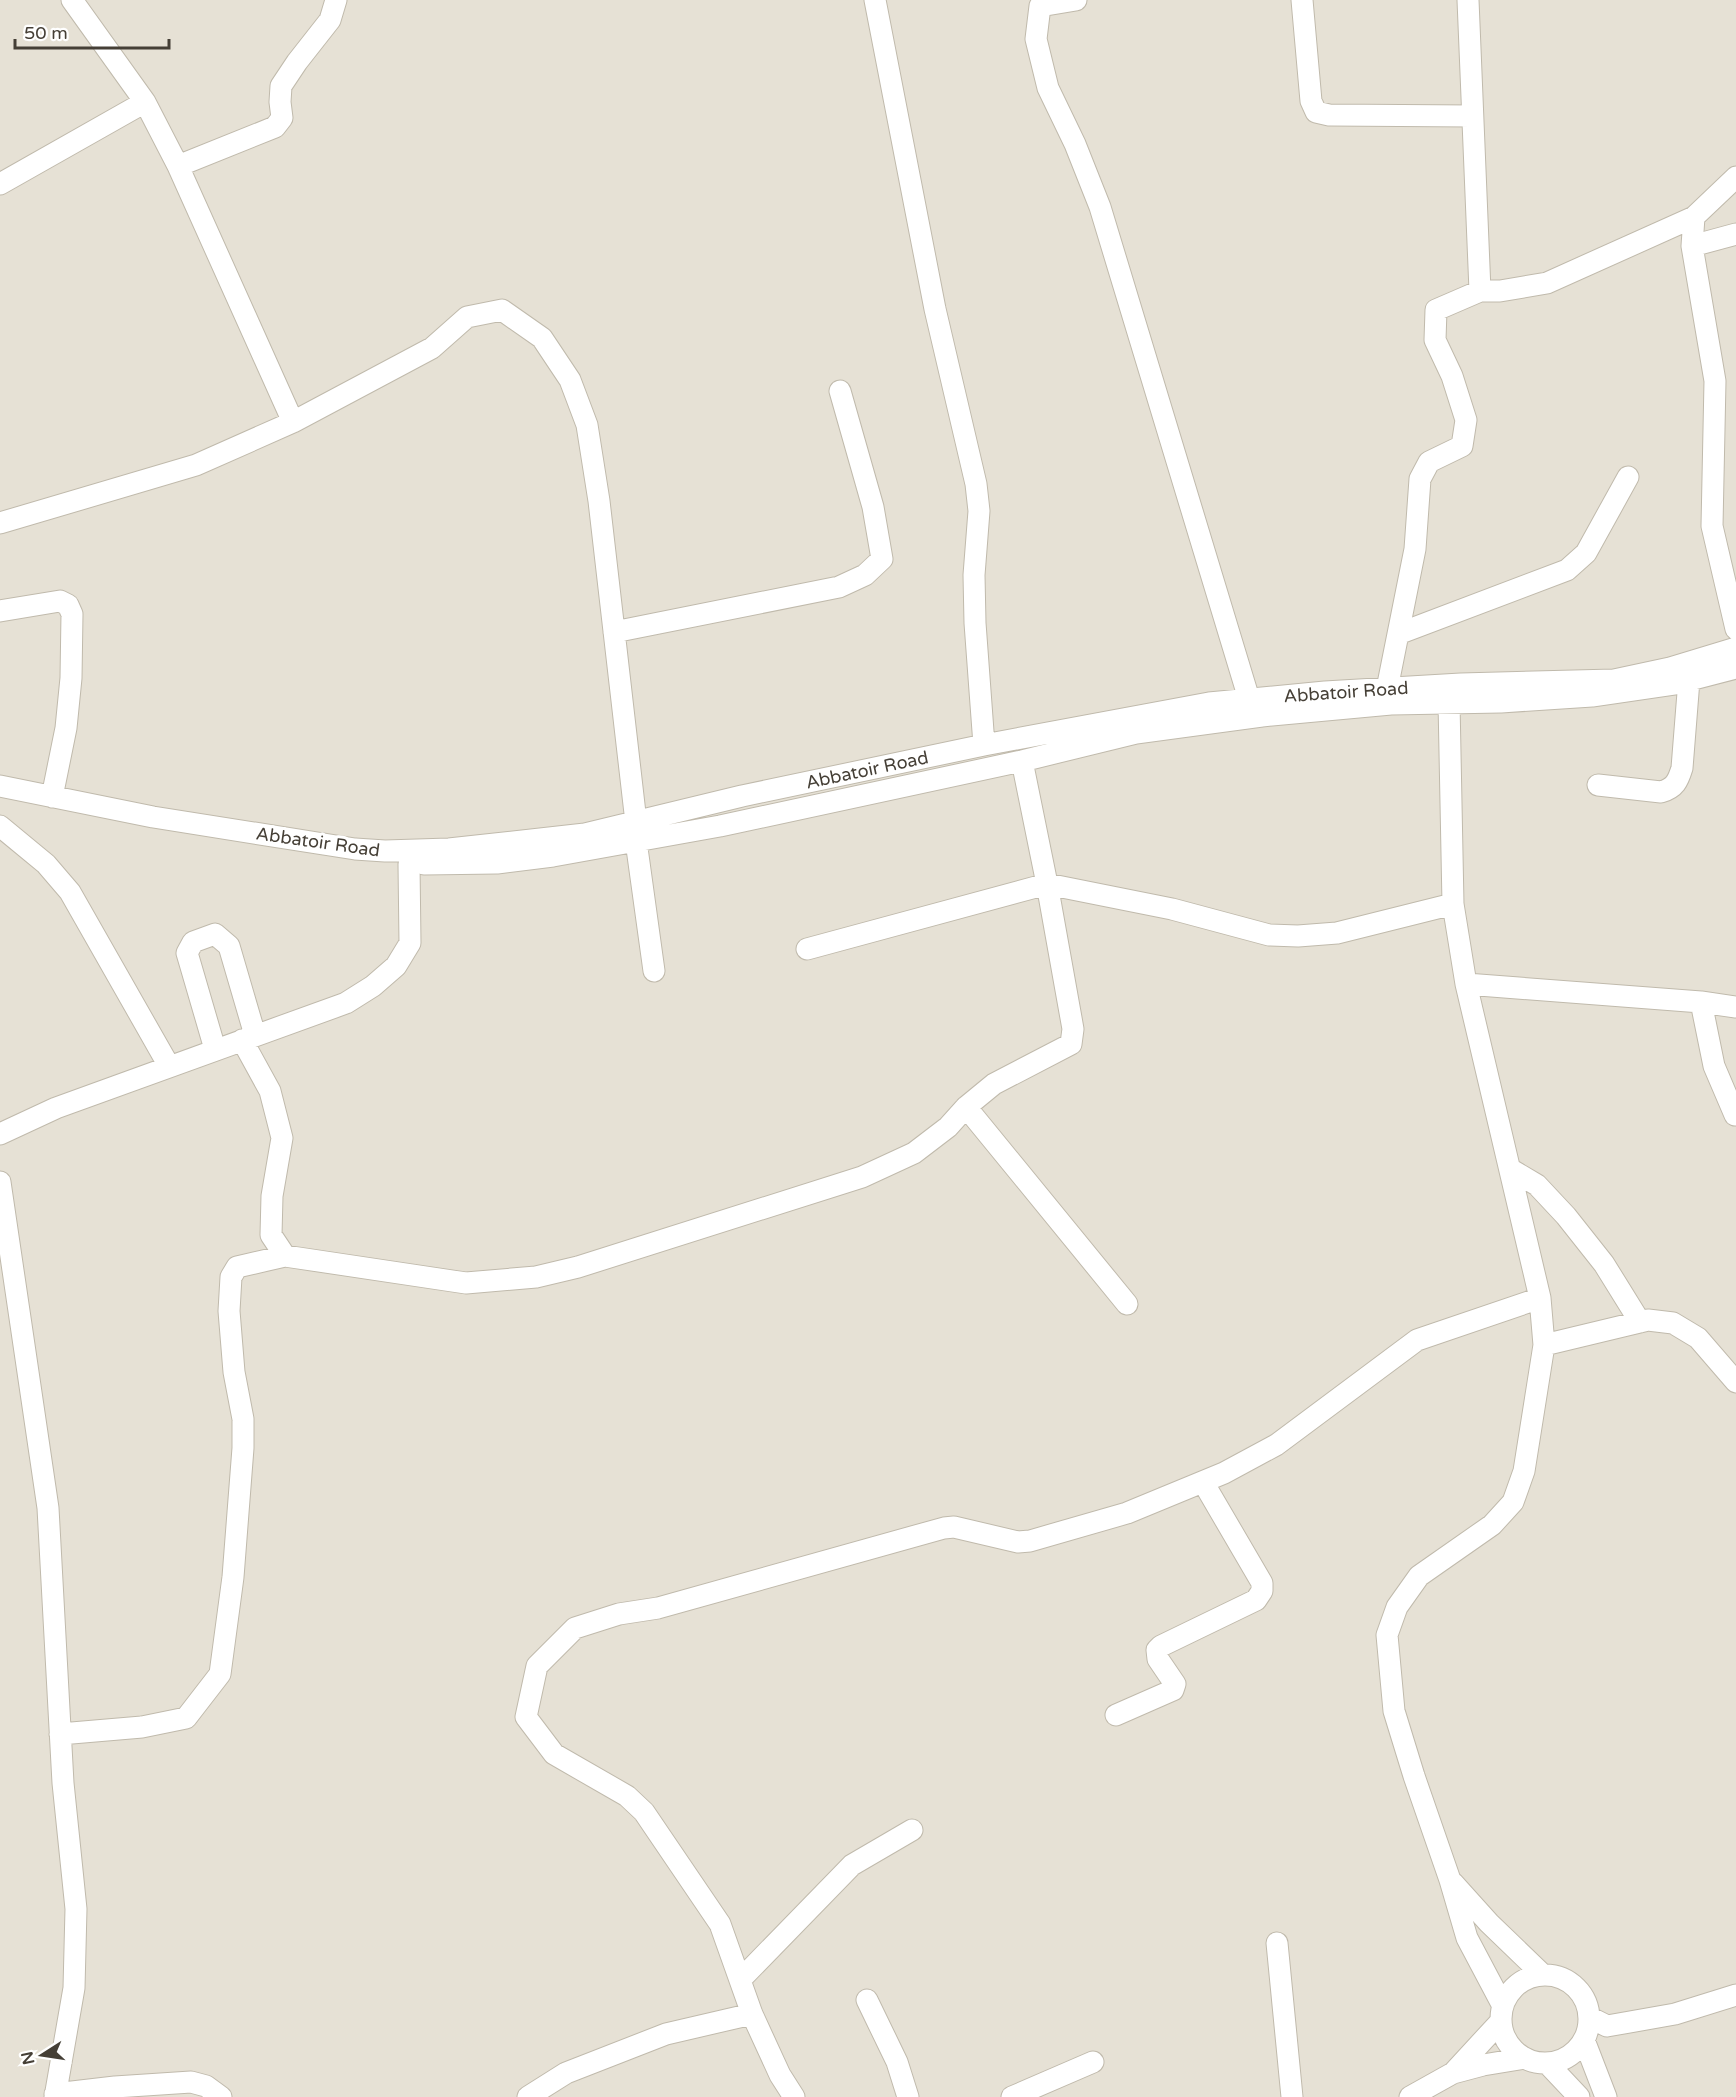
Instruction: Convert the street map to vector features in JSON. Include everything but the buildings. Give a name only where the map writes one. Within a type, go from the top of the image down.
[{"type":"street","points":[[72,0],[145,102],[178,166],[293,422]]},
{"type":"street","points":[[178,166],[275,127],[282,118],[281,86],[330,20],[336,0]]},
{"type":"street","points":[[875,0],[935,309],[976,484],[980,511],[974,575],[984,745]]},
{"type":"street","points":[[1076,0],[1037,3],[1036,39],[1048,88],[1075,144],[1100,207],[1250,699]]},
{"type":"street","points":[[1302,0],[1311,101],[1317,112],[1329,115],[1472,116]]},
{"type":"street","points":[[1468,0],[1480,291]]},
{"type":"street","points":[[0,184],[145,102]]},
{"type":"street","points":[[1387,689],[1415,549],[1420,478],[1429,462],[1462,446],[1466,420],[1452,376],[1435,340],[1436,310],[1480,291],[1500,291],[1548,283],[1694,217],[1736,177]]},
{"type":"street","points":[[1694,217],[1692,246],[1715,381],[1712,526],[1736,629]]},
{"type":"street","points":[[1692,246],[1736,234]]},
{"type":"street","points":[[0,523],[196,465],[293,422],[432,348],[467,317],[502,310],[542,338],[570,380],[587,425],[599,501],[654,971]]},
{"type":"street","points":[[614,632],[839,587],[865,575],[882,559],[873,507],[840,391]]},
{"type":"street","points":[[1398,634],[1567,570],[1586,553],[1628,477]]},
{"type":"street","points":[[0,611],[60,601],[68,605],[72,615],[71,678],[66,728],[52,797]]},
{"type":"street","name":"Abbatoir Road","points":[[0,798],[275,848],[409,864],[497,863],[553,856],[742,796],[984,745],[1209,703],[1387,689],[1614,680],[1670,668],[1736,648]]},
{"type":"street","name":"Abbatoir Road","points":[[0,786],[153,817],[355,849],[385,851],[449,849],[585,834],[720,826],[1148,732],[1263,716],[1391,704],[1502,702],[1592,696],[1689,680],[1736,669]]},
{"type":"street","points":[[1598,785],[1661,792],[1671,789],[1677,782],[1682,768],[1689,680]]},
{"type":"street","points":[[1449,702],[1453,904],[1466,984],[1540,1298],[1544,1345],[1524,1471],[1513,1502],[1492,1526],[1419,1576],[1397,1607],[1386,1635],[1394,1711],[1467,1938],[1502,2014],[1503,2032],[1508,2043],[1515,2052],[1525,2058],[1547,2063],[1558,2061],[1578,2049],[1588,2029],[1589,2017],[1587,2006],[1575,1986],[1566,1980],[1543,1975],[1521,1982],[1512,1989],[1502,2014],[1452,2073]]},
{"type":"street","points":[[60,1734],[142,1727],[186,1718],[220,1674],[233,1577],[243,1448],[243,1419],[234,1372],[229,1311],[231,1277],[237,1267],[285,1256],[466,1283],[536,1276],[578,1267],[862,1177],[914,1153],[948,1127],[966,1107],[994,1084],[1071,1044],[1073,1029],[1022,761]]},
{"type":"street","points":[[0,826],[46,864],[70,891],[169,1066]]},
{"type":"street","points":[[0,1134],[56,1108],[346,1003],[373,986],[396,966],[410,943],[409,864]]},
{"type":"street","points":[[807,950],[1047,884],[1172,909],[1269,934],[1298,936],[1336,933],[1453,904]]},
{"type":"street","points":[[215,1049],[187,953],[193,942],[215,934],[229,946],[248,1037],[270,1090],[282,1138],[272,1197],[271,1235],[285,1256]]},
{"type":"street","points":[[1466,984],[1701,1002],[1736,1007]]},
{"type":"street","points":[[1701,1002],[1714,1066],[1735,1115]]},
{"type":"street","points":[[966,1107],[1127,1304]]},
{"type":"street","points":[[1510,1169],[1537,1185],[1566,1216],[1604,1264],[1640,1322]]},
{"type":"street","points":[[0,1182],[48,1508],[63,1783],[76,1909],[74,1988],[55,2096],[115,2087],[190,2082],[206,2086],[221,2097]]},
{"type":"street","points":[[794,2097],[780,2075],[752,2014],[720,1924],[644,1812],[627,1796],[554,1754],[526,1717],[537,1666],[575,1628],[619,1614],[658,1608],[944,1528],[954,1527],[1018,1542],[1029,1541],[1127,1513],[1224,1473],[1276,1445],[1417,1340],[1540,1298]]},
{"type":"street","points":[[1544,1345],[1648,1320],[1673,1323],[1698,1338],[1736,1382]]},
{"type":"street","points":[[1116,1715],[1173,1690],[1175,1684],[1158,1659],[1157,1650],[1161,1646],[1256,1600],[1262,1591],[1262,1583],[1203,1482]]},
{"type":"street","points":[[741,1978],[852,1865],[912,1830]]},
{"type":"street","points":[[1450,1880],[1489,1923],[1543,1975]]},
{"type":"street","points":[[1276,1943],[1292,2097]]},
{"type":"street","points":[[1589,2017],[1607,2025],[1675,2014],[1736,1995]]},
{"type":"street","points":[[867,2000],[897,2062],[908,2097]]},
{"type":"street","points":[[528,2097],[566,2073],[666,2034],[752,2014]]},
{"type":"street","points":[[1584,2040],[1606,2097]]},
{"type":"street","points":[[1410,2097],[1452,2073],[1525,2058]]},
{"type":"street","points":[[1012,2097],[1049,2090],[1093,2062]]},
{"type":"street","points":[[1547,2063],[1579,2097]]},
{"type":"shaded area","points":[[0,0],[1736,0],[1736,2097],[0,2097]]}]
